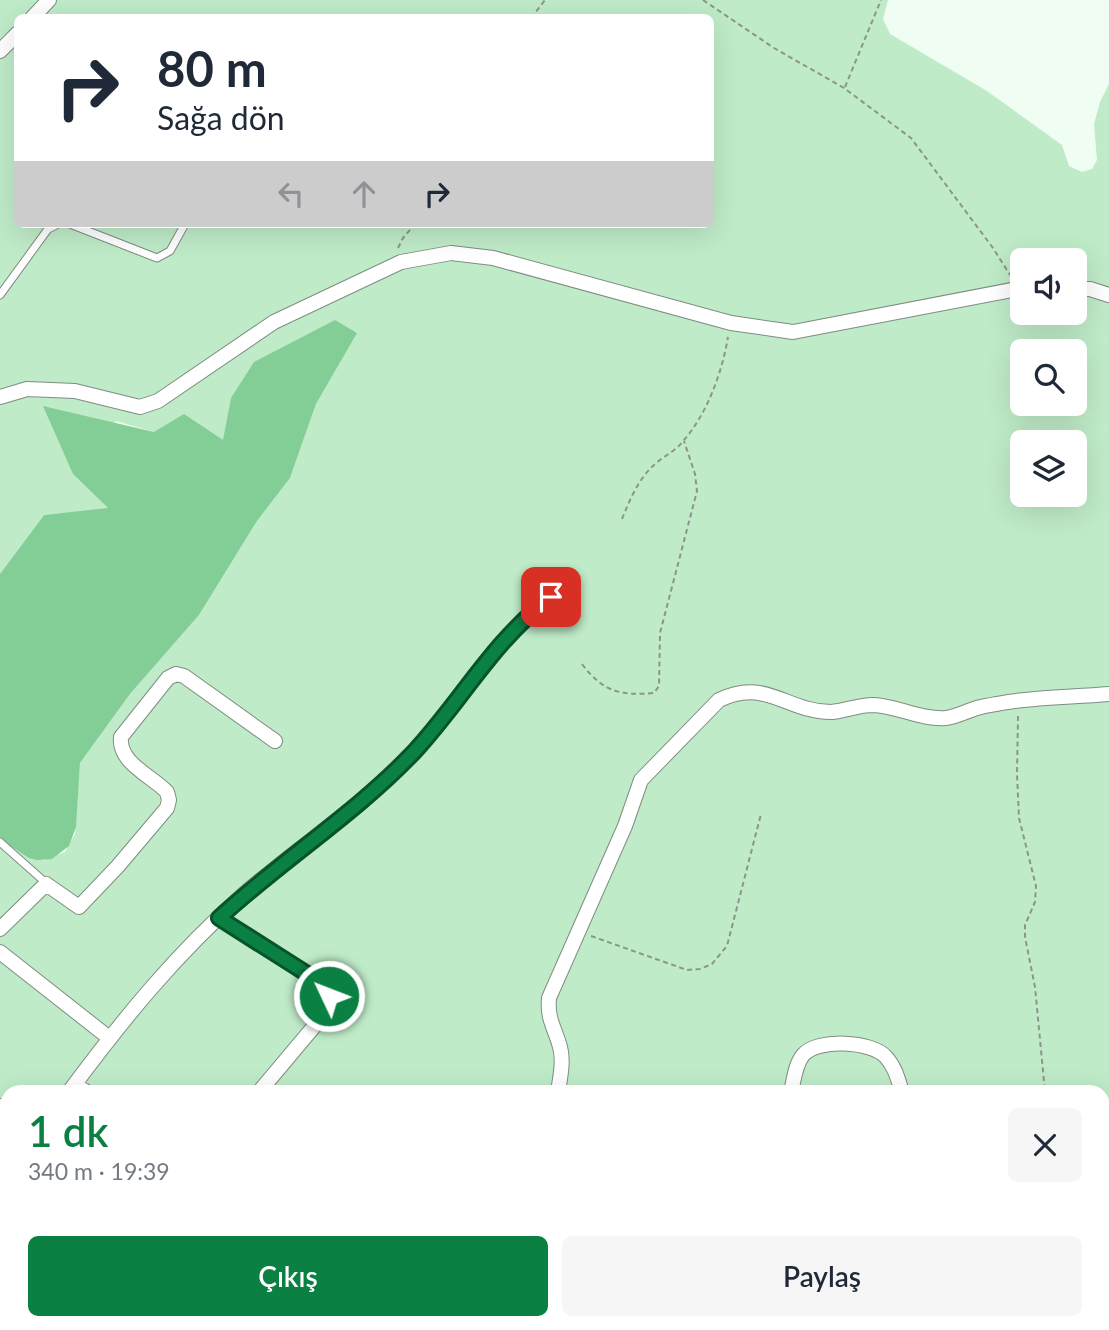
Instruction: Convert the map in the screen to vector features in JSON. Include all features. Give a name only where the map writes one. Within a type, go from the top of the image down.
[{"type":"street","points":[[36,14],[49,0]]},
{"type":"street","points":[[0,51],[14,37]]},
{"type":"street","points":[[0,397],[27,389],[75,391],[140,408],[158,401],[274,322],[401,262],[451,253],[494,258],[731,323],[793,332],[1010,290]]},
{"type":"street","points":[[1087,289],[1109,295]]},
{"type":"street","points":[[79,1085],[108,1037],[163,974],[219,918],[397,769],[432,732],[507,635],[551,597]]},
{"type":"street","points":[[0,929],[46,884],[79,907],[167,808],[167,793],[126,757],[121,737],[172,675],[184,676],[275,741]]},
{"type":"street","points":[[559,1085],[561,1055],[551,1027],[549,998],[607,867],[641,780],[719,700],[748,690],[763,692],[805,709],[834,712],[854,706],[876,705],[926,718],[948,718],[980,707],[1019,701],[1109,694]]},
{"type":"street","points":[[219,918],[323,984],[329,996],[327,1011],[265,1085]]},
{"type":"street","points":[[0,951],[108,1037]]},
{"type":"street","points":[[793,1085],[802,1057],[815,1046],[824,1044],[877,1049],[896,1071],[900,1085]]},
{"type":"lane","points":[[0,295],[50,228]]},
{"type":"lane","points":[[80,228],[157,258],[170,251],[183,228]]},
{"type":"lane","points":[[0,842],[46,884]]},
{"type":"path","points":[[534,14],[545,0]]},
{"type":"path","points":[[703,0],[774,48],[844,88],[903,131],[922,149],[1010,273]]},
{"type":"path","points":[[844,88],[881,0]]},
{"type":"path","points":[[398,248],[412,228]]},
{"type":"path","points":[[622,519],[634,491],[652,466],[684,441],[713,390],[731,323]]},
{"type":"path","points":[[582,664],[604,687],[618,693],[654,693],[659,686],[660,633],[697,491],[695,474],[684,441]]},
{"type":"path","points":[[1019,701],[1018,804],[1036,886],[1035,902],[1025,925],[1025,937],[1035,987],[1044,1085]]},
{"type":"path","points":[[577,931],[687,970],[712,964],[727,946],[761,814]]},
{"type":"green space","points":[[0,0],[888,0],[883,19],[890,34],[987,91],[1062,145],[1069,166],[1082,172],[1092,169],[1097,160],[1094,124],[1100,102],[1109,84],[1109,1085],[0,1085],[0,839],[44,860],[65,852],[75,834],[80,763],[130,694],[199,615],[257,521],[290,478],[316,404],[357,332],[231,398],[224,441],[154,432],[116,421],[73,474],[109,509],[44,515],[0,574]]},
{"type":"green space","points":[[335,320],[357,333],[316,404],[290,478],[257,521],[199,615],[130,694],[80,763],[76,827],[69,846],[52,859],[29,858],[0,839],[0,574],[44,515],[108,508],[73,474],[43,406],[154,432],[184,414],[223,440],[231,398],[254,362]]},
{"type":"route","points":[[329,996],[323,984],[219,918],[276,867],[397,769],[432,732],[507,635],[551,597]]}]
